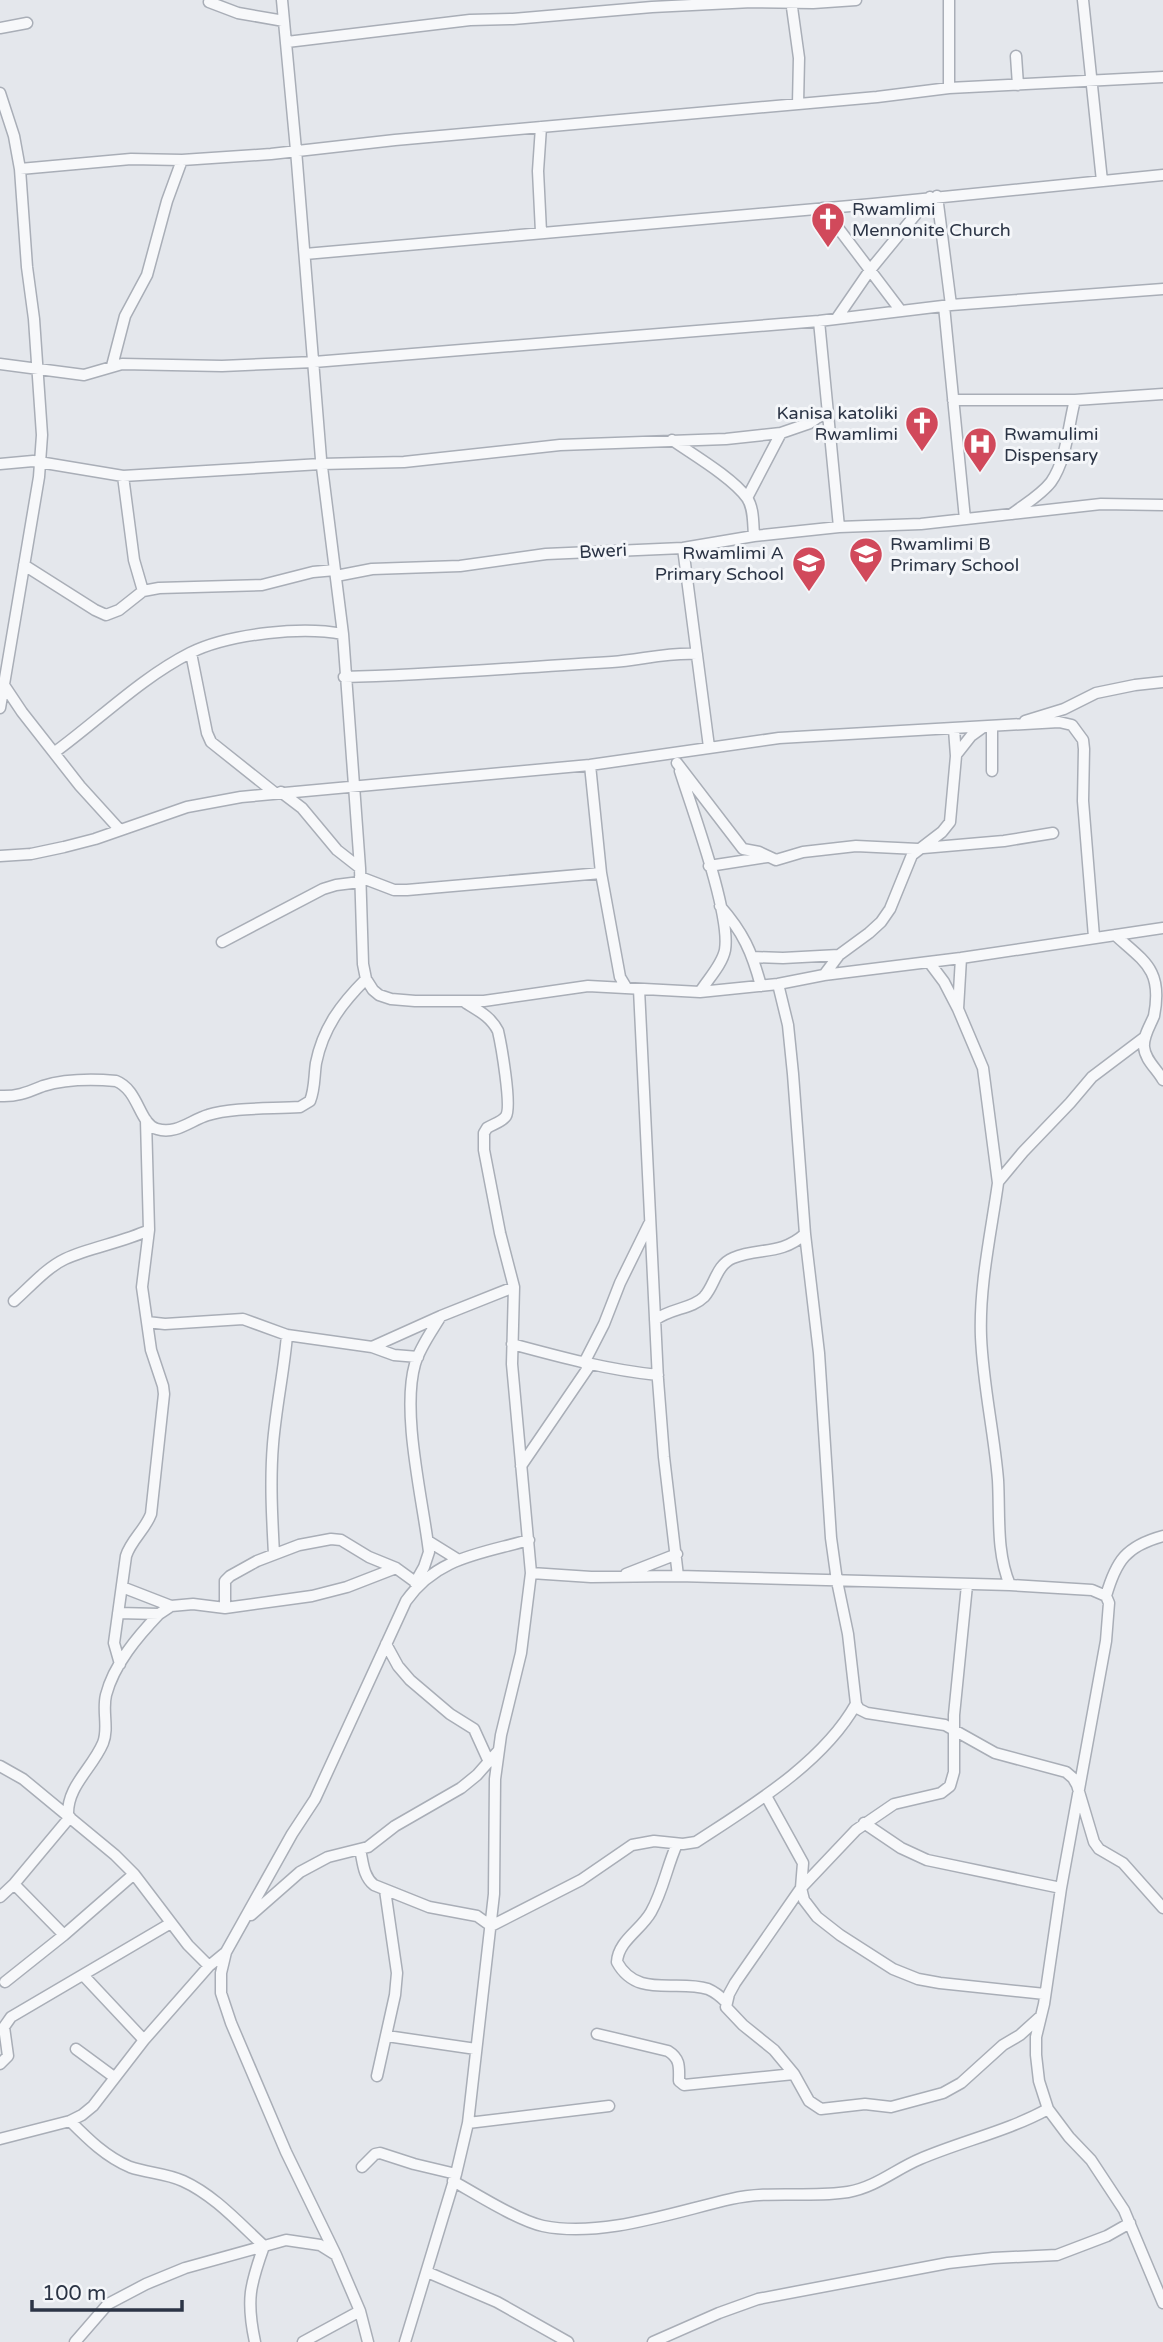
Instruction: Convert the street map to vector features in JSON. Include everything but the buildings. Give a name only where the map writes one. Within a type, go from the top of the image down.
[{"type":"street","points":[[282,0],[321,464],[343,634],[360,876],[363,964],[366,979],[373,990],[391,999],[466,1002],[509,999],[571,988],[626,987],[700,992],[778,984],[824,975],[1163,928]]},
{"type":"street","points":[[287,42],[441,22],[513,19],[648,4],[791,1],[813,4],[856,0]]},
{"type":"street","points":[[948,0],[949,88]]},
{"type":"street","points":[[1083,0],[1102,181]]},
{"type":"street","points":[[791,1],[799,58],[798,104]]},
{"type":"street","points":[[209,2],[238,13],[284,21]]},
{"type":"street","points":[[0,27],[27,23]]},
{"type":"street","points":[[1016,56],[1018,85]]},
{"type":"street","points":[[20,169],[131,159],[182,160],[949,88],[1163,77]]},
{"type":"street","points":[[0,93],[3,113],[14,136],[20,169],[38,369],[41,462],[0,708]]},
{"type":"street","points":[[541,127],[538,171],[541,232]]},
{"type":"street","points":[[112,366],[125,316],[147,275],[167,201],[182,160]]},
{"type":"street","points":[[305,254],[1163,175]]},
{"type":"street","points":[[837,318],[870,270],[934,196]]},
{"type":"street","points":[[934,196],[947,305],[965,519]]},
{"type":"street","points":[[823,208],[901,311]]},
{"type":"street","points":[[0,364],[84,375],[112,366],[131,364],[222,366],[314,362],[431,350],[820,321],[947,305],[1163,289]]},
{"type":"street","points":[[820,321],[838,527]]},
{"type":"street","points":[[953,400],[1075,400],[1163,394]]},
{"type":"street","points":[[1011,514],[1051,483],[1059,467],[1075,400]]},
{"type":"street","points":[[0,464],[41,462],[123,476],[321,464],[404,462],[561,445],[726,439],[781,433],[810,424],[827,411]]},
{"type":"street","points":[[810,424],[829,431]]},
{"type":"street","points":[[747,498],[781,433]]},
{"type":"street","points":[[671,439],[747,498],[751,506],[754,536]]},
{"type":"street","points":[[24,565],[101,614],[115,612],[143,591],[135,560],[123,476]]},
{"type":"street","name":"Bweri","points":[[143,591],[262,584],[313,572],[460,566],[571,552],[683,548],[754,536],[838,527],[887,526],[1101,504],[1163,505]]},
{"type":"street","points":[[683,548],[709,747]]},
{"type":"street","points":[[55,752],[144,683],[191,653],[215,643],[253,635],[311,629],[343,634]]},
{"type":"street","points":[[191,653],[211,742],[302,808],[360,876],[394,890],[407,890],[601,873]]},
{"type":"street","points":[[344,677],[474,672],[630,661],[666,654],[697,654]]},
{"type":"street","points":[[1015,725],[1064,709],[1096,693],[1163,682]]},
{"type":"street","points":[[4,685],[80,786],[120,830]]},
{"type":"street","points":[[0,856],[31,854],[95,839],[187,807],[278,792],[676,759],[709,747],[779,738],[1067,723],[1072,725],[1083,740],[1083,801],[1094,937]]},
{"type":"street","points":[[956,756],[971,736],[987,727]]},
{"type":"street","points":[[987,727],[992,771]]},
{"type":"street","points":[[824,975],[839,955],[881,922],[890,909],[908,863],[918,849],[942,832],[950,822],[956,756],[954,729]]},
{"type":"street","points":[[676,759],[743,849],[768,857]]},
{"type":"street","points":[[676,759],[720,906],[725,948],[722,958],[700,992]]},
{"type":"street","points":[[590,765],[601,873],[620,977],[626,987]]},
{"type":"street","points":[[709,866],[768,857],[781,859],[803,852],[856,846],[918,849],[1004,841],[1053,833]]},
{"type":"street","points":[[222,942],[323,889],[360,876]]},
{"type":"street","points":[[720,906],[741,932],[761,986]]},
{"type":"street","points":[[1115,935],[1163,972]]},
{"type":"street","points":[[752,957],[815,958],[839,955]]},
{"type":"street","points":[[958,1009],[961,958]]},
{"type":"street","points":[[929,962],[958,1009],[983,1068],[998,1183],[985,1273],[981,1335],[998,1480],[1001,1553],[1010,1585]]},
{"type":"street","points":[[1151,965],[1158,995],[1143,1044],[1146,1056],[1163,1080]]},
{"type":"street","points":[[0,1096],[23,1095],[43,1086],[65,1082],[116,1081],[124,1084],[130,1091],[154,1129],[169,1130],[179,1129],[206,1115],[220,1112],[299,1107],[310,1101],[321,1040],[340,1008],[366,979]]},
{"type":"street","points":[[778,984],[788,1026],[793,1074],[805,1234],[819,1353],[826,1482],[837,1581],[848,1634],[856,1704],[867,1713],[928,1721],[953,1729],[995,1753],[1066,1772],[1073,1777],[1080,1794],[1094,1842],[1099,1849],[1123,1863],[1163,1908]]},
{"type":"street","points":[[639,989],[658,1374],[664,1457],[678,1576]]},
{"type":"street","points":[[405,2342],[468,2123],[494,1894],[495,1779],[521,1653],[531,1573],[512,1344],[514,1287],[500,1233],[483,1141],[487,1128],[504,1119],[508,1113],[500,1040],[494,1023],[466,1002]]},
{"type":"street","points":[[998,1183],[1092,1077],[1145,1037]]},
{"type":"street","points":[[120,1664],[114,1643],[126,1556],[130,1544],[150,1514],[164,1394],[150,1350],[142,1287],[149,1230],[146,1119]]},
{"type":"street","points":[[521,1466],[587,1364],[620,1283],[650,1224]]},
{"type":"street","points":[[14,1301],[48,1270],[65,1259],[149,1230]]},
{"type":"street","points":[[655,1320],[664,1313],[696,1303],[703,1298],[720,1269],[732,1258],[777,1250],[797,1241],[805,1234]]},
{"type":"street","points":[[372,1347],[514,1287]]},
{"type":"street","points":[[368,2342],[359,2311],[336,2255],[305,2186],[286,2152],[231,2023],[221,1993],[221,1973],[226,1952],[292,1834],[315,1799],[406,1601],[428,1560],[428,1541],[411,1411],[413,1377],[418,1357],[441,1316]]},
{"type":"street","points":[[147,1322],[165,1324],[243,1318],[288,1335],[372,1347],[394,1355],[418,1357]]},
{"type":"street","points":[[274,1554],[273,1441],[288,1335]]},
{"type":"street","points":[[512,1344],[587,1364],[658,1374]]},
{"type":"street","points":[[1105,1596],[1120,1560],[1130,1550],[1163,1535]]},
{"type":"street","points":[[225,1608],[228,1578],[274,1554],[316,1541],[341,1540],[369,1557],[396,1567],[416,1584]]},
{"type":"street","points":[[428,1541],[457,1559]]},
{"type":"street","points":[[416,1584],[457,1559],[528,1541]]},
{"type":"street","points":[[619,1577],[677,1554]]},
{"type":"street","points":[[122,1587],[171,1606],[193,1604],[225,1608],[312,1596],[347,1587],[396,1567]]},
{"type":"street","points":[[531,1573],[1010,1585],[1092,1590],[1105,1596],[1109,1603],[1106,1641],[1061,1888],[1042,2016],[1036,2037],[1036,2055],[1039,2081],[1048,2109],[1091,2160],[1130,2223],[1163,2303]]},
{"type":"street","points":[[726,2002],[735,1983],[801,1888],[833,1852],[864,1823],[894,1804],[946,1790],[954,1772],[953,1729],[967,1585]]},
{"type":"street","points":[[0,1897],[14,1884],[69,1816],[70,1796],[105,1739],[106,1697],[120,1664],[145,1629],[171,1606]]},
{"type":"street","points":[[118,1613],[159,1614]]},
{"type":"street","points":[[386,1644],[398,1666],[410,1680],[450,1714],[474,1729],[489,1762]]},
{"type":"street","points":[[491,1926],[581,1880],[632,1845],[696,1842],[766,1796],[828,1742],[856,1704]]},
{"type":"street","points":[[245,1920],[300,1872],[328,1857],[368,1847],[395,1826],[461,1788],[499,1750]]},
{"type":"street","points":[[0,1766],[23,1779],[69,1816],[134,1874],[188,1945],[209,1966]]},
{"type":"street","points":[[766,1796],[803,1863],[801,1888],[809,1909],[861,1950],[892,1969],[918,1979],[1045,1994]]},
{"type":"street","points":[[864,1823],[901,1848],[927,1860],[1061,1888]]},
{"type":"street","points":[[677,1844],[652,1911],[642,1926],[620,1947],[617,1962],[622,1973],[637,1982],[662,1987],[707,1989],[726,2002],[730,2013],[774,2050],[794,2074],[808,2101],[816,2108],[865,2104],[891,2107],[931,2098],[961,2083],[1003,2045],[1020,2035],[1042,2016]]},
{"type":"street","points":[[360,1849],[368,1880],[429,1907],[477,1916],[491,1926]]},
{"type":"street","points":[[5,1982],[134,1874]]},
{"type":"street","points":[[14,1884],[64,1935]]},
{"type":"street","points":[[377,2076],[387,2036],[397,1973],[386,1890]]},
{"type":"street","points":[[0,2064],[8,2056],[5,2023],[171,1923]]},
{"type":"street","points":[[3,2134],[70,2121],[82,2115],[93,2106],[144,2040],[209,1966],[226,1952]]},
{"type":"street","points":[[83,1975],[144,2040]]},
{"type":"street","points":[[597,2034],[676,2056],[679,2062],[679,2081],[684,2085],[794,2074]]},
{"type":"street","points":[[387,2036],[476,2049]]},
{"type":"street","points":[[76,2049],[114,2077]]},
{"type":"street","points":[[468,2123],[609,2106]]},
{"type":"street","points":[[362,2167],[375,2154],[380,2153],[454,2177],[528,2220],[545,2226],[585,2227],[641,2222],[734,2198],[850,2192],[890,2177],[922,2158],[987,2133],[1013,2127],[1048,2109]]},
{"type":"street","points":[[70,2121],[98,2149],[131,2167],[183,2181],[200,2191],[264,2246]]},
{"type":"street","points":[[653,2342],[758,2299],[948,2263],[1057,2255],[1096,2241],[1130,2223]]},
{"type":"street","points":[[75,2342],[108,2304],[185,2268],[286,2240],[320,2245],[336,2255]]},
{"type":"street","points":[[255,2342],[248,2305],[250,2287],[264,2246]]},
{"type":"street","points":[[427,2272],[497,2302],[568,2342]]},
{"type":"street","points":[[303,2342],[359,2311]]},
{"type":"place","name":"Rwamlimi Mennonite Church","points":[[828,249]]},
{"type":"place","name":"Kanisa katoliki Rwamlimi","points":[[922,453]]},
{"type":"place","name":"Rwamulimi Dispensary","points":[[980,474]]},
{"type":"place","name":"Rwamlimi B Primary School","points":[[866,584]]},
{"type":"place","name":"Rwamlimi A Primary School","points":[[809,593]]}]
